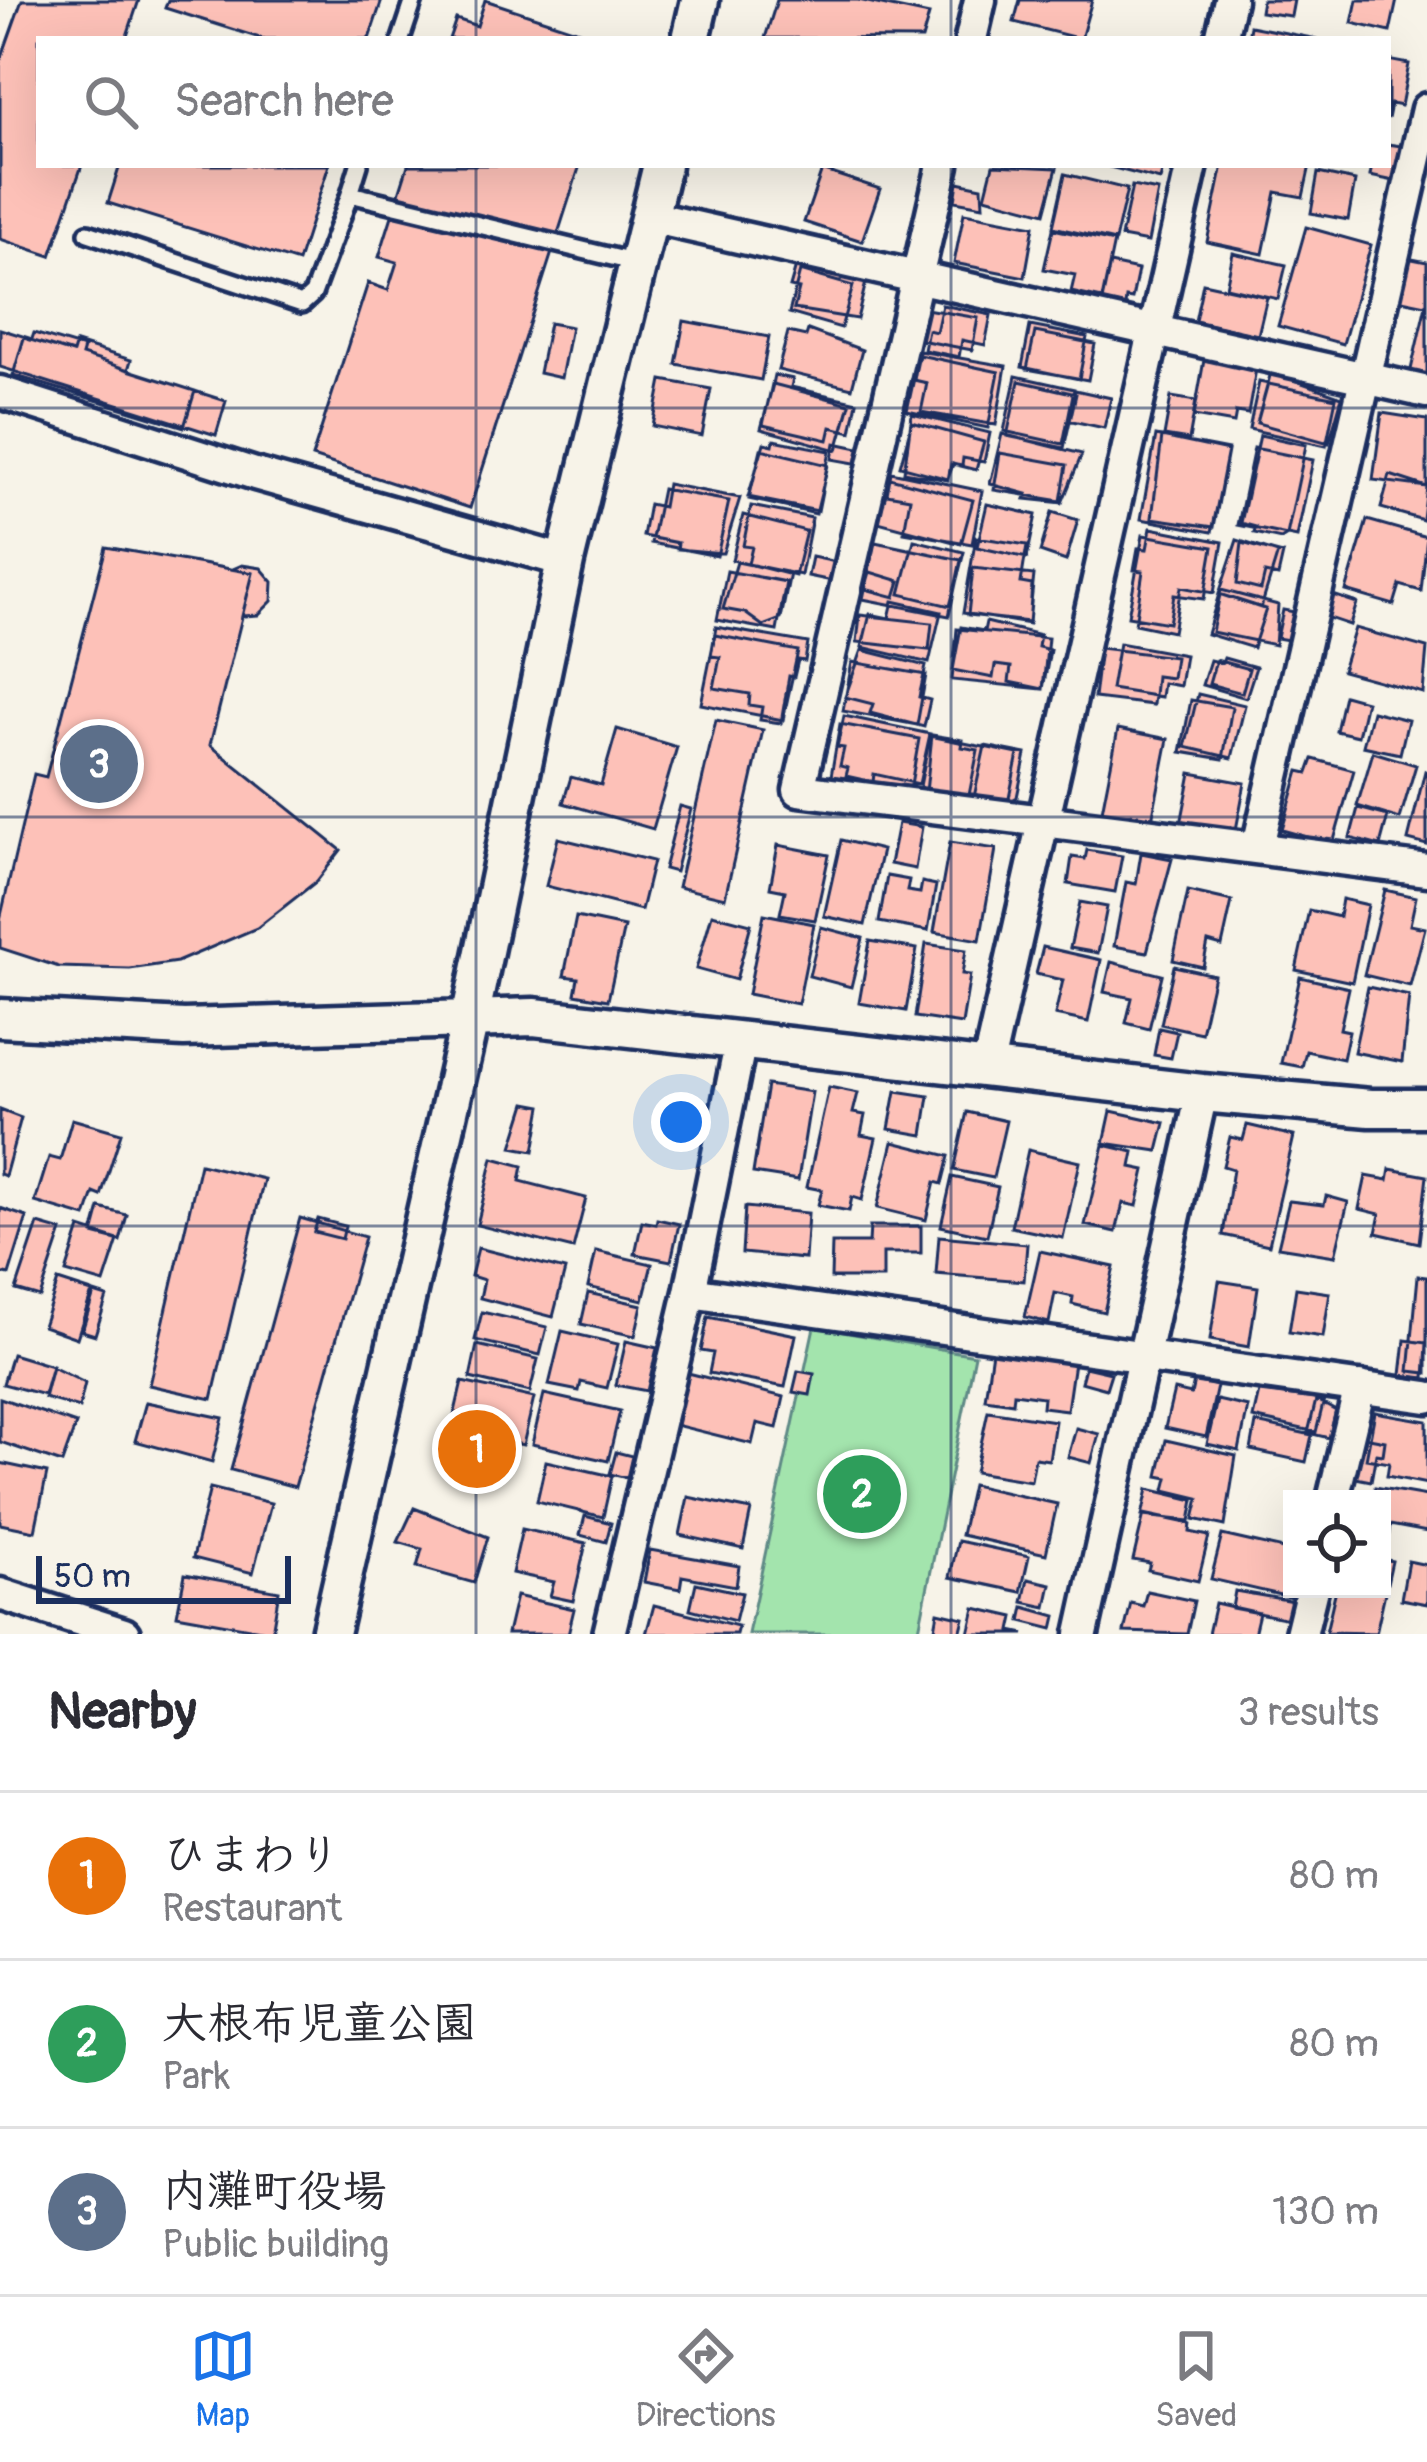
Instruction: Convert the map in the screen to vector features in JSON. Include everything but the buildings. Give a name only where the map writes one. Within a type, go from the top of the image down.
[{"type":"street","points":[[692,36],[700,0]]},
{"type":"street","points":[[972,36],[980,0]]},
{"type":"street","points":[[1222,36],[1230,0]]},
{"type":"street","points":[[1258,845],[1369,378],[1427,109]]},
{"type":"street","points":[[330,1634],[470,1019],[565,561],[650,217],[657,168]]},
{"type":"street","points":[[942,168],[799,790],[1427,870]]},
{"type":"street","points":[[987,1069],[1191,168]]},
{"type":"street","points":[[650,217],[1427,392]]},
{"type":"street","points":[[0,392],[255,474],[565,561]]},
{"type":"street","points":[[0,1018],[184,1028],[534,1017],[1202,1093],[1370,1108],[1427,1108]]},
{"type":"street","points":[[609,1634],[690,1292],[741,1040]]},
{"type":"street","points":[[1082,1634],[1202,1093]]},
{"type":"street","points":[[690,1292],[1427,1397]]},
{"type":"street","points":[[1336,1490],[1360,1387]]},
{"type":"street","points":[[0,1594],[48,1622],[124,1634]]},
{"type":"street","points":[[1301,1634],[1310,1598]]},
{"type":"lane","points":[[402,36],[414,0]]},
{"type":"lane","points":[[88,233],[302,304],[313,294],[358,168]]},
{"type":"lane","points":[[350,194],[638,263]]},
{"type":"green space","points":[[814,1327],[975,1355],[918,1634],[748,1634]]},
{"type":"place","name":"内灘町役場","points":[[99,764]]},
{"type":"place","name":"ひまわり","points":[[477,1449]]},
{"type":"place","name":"大根布児童公園","points":[[862,1494]]}]
